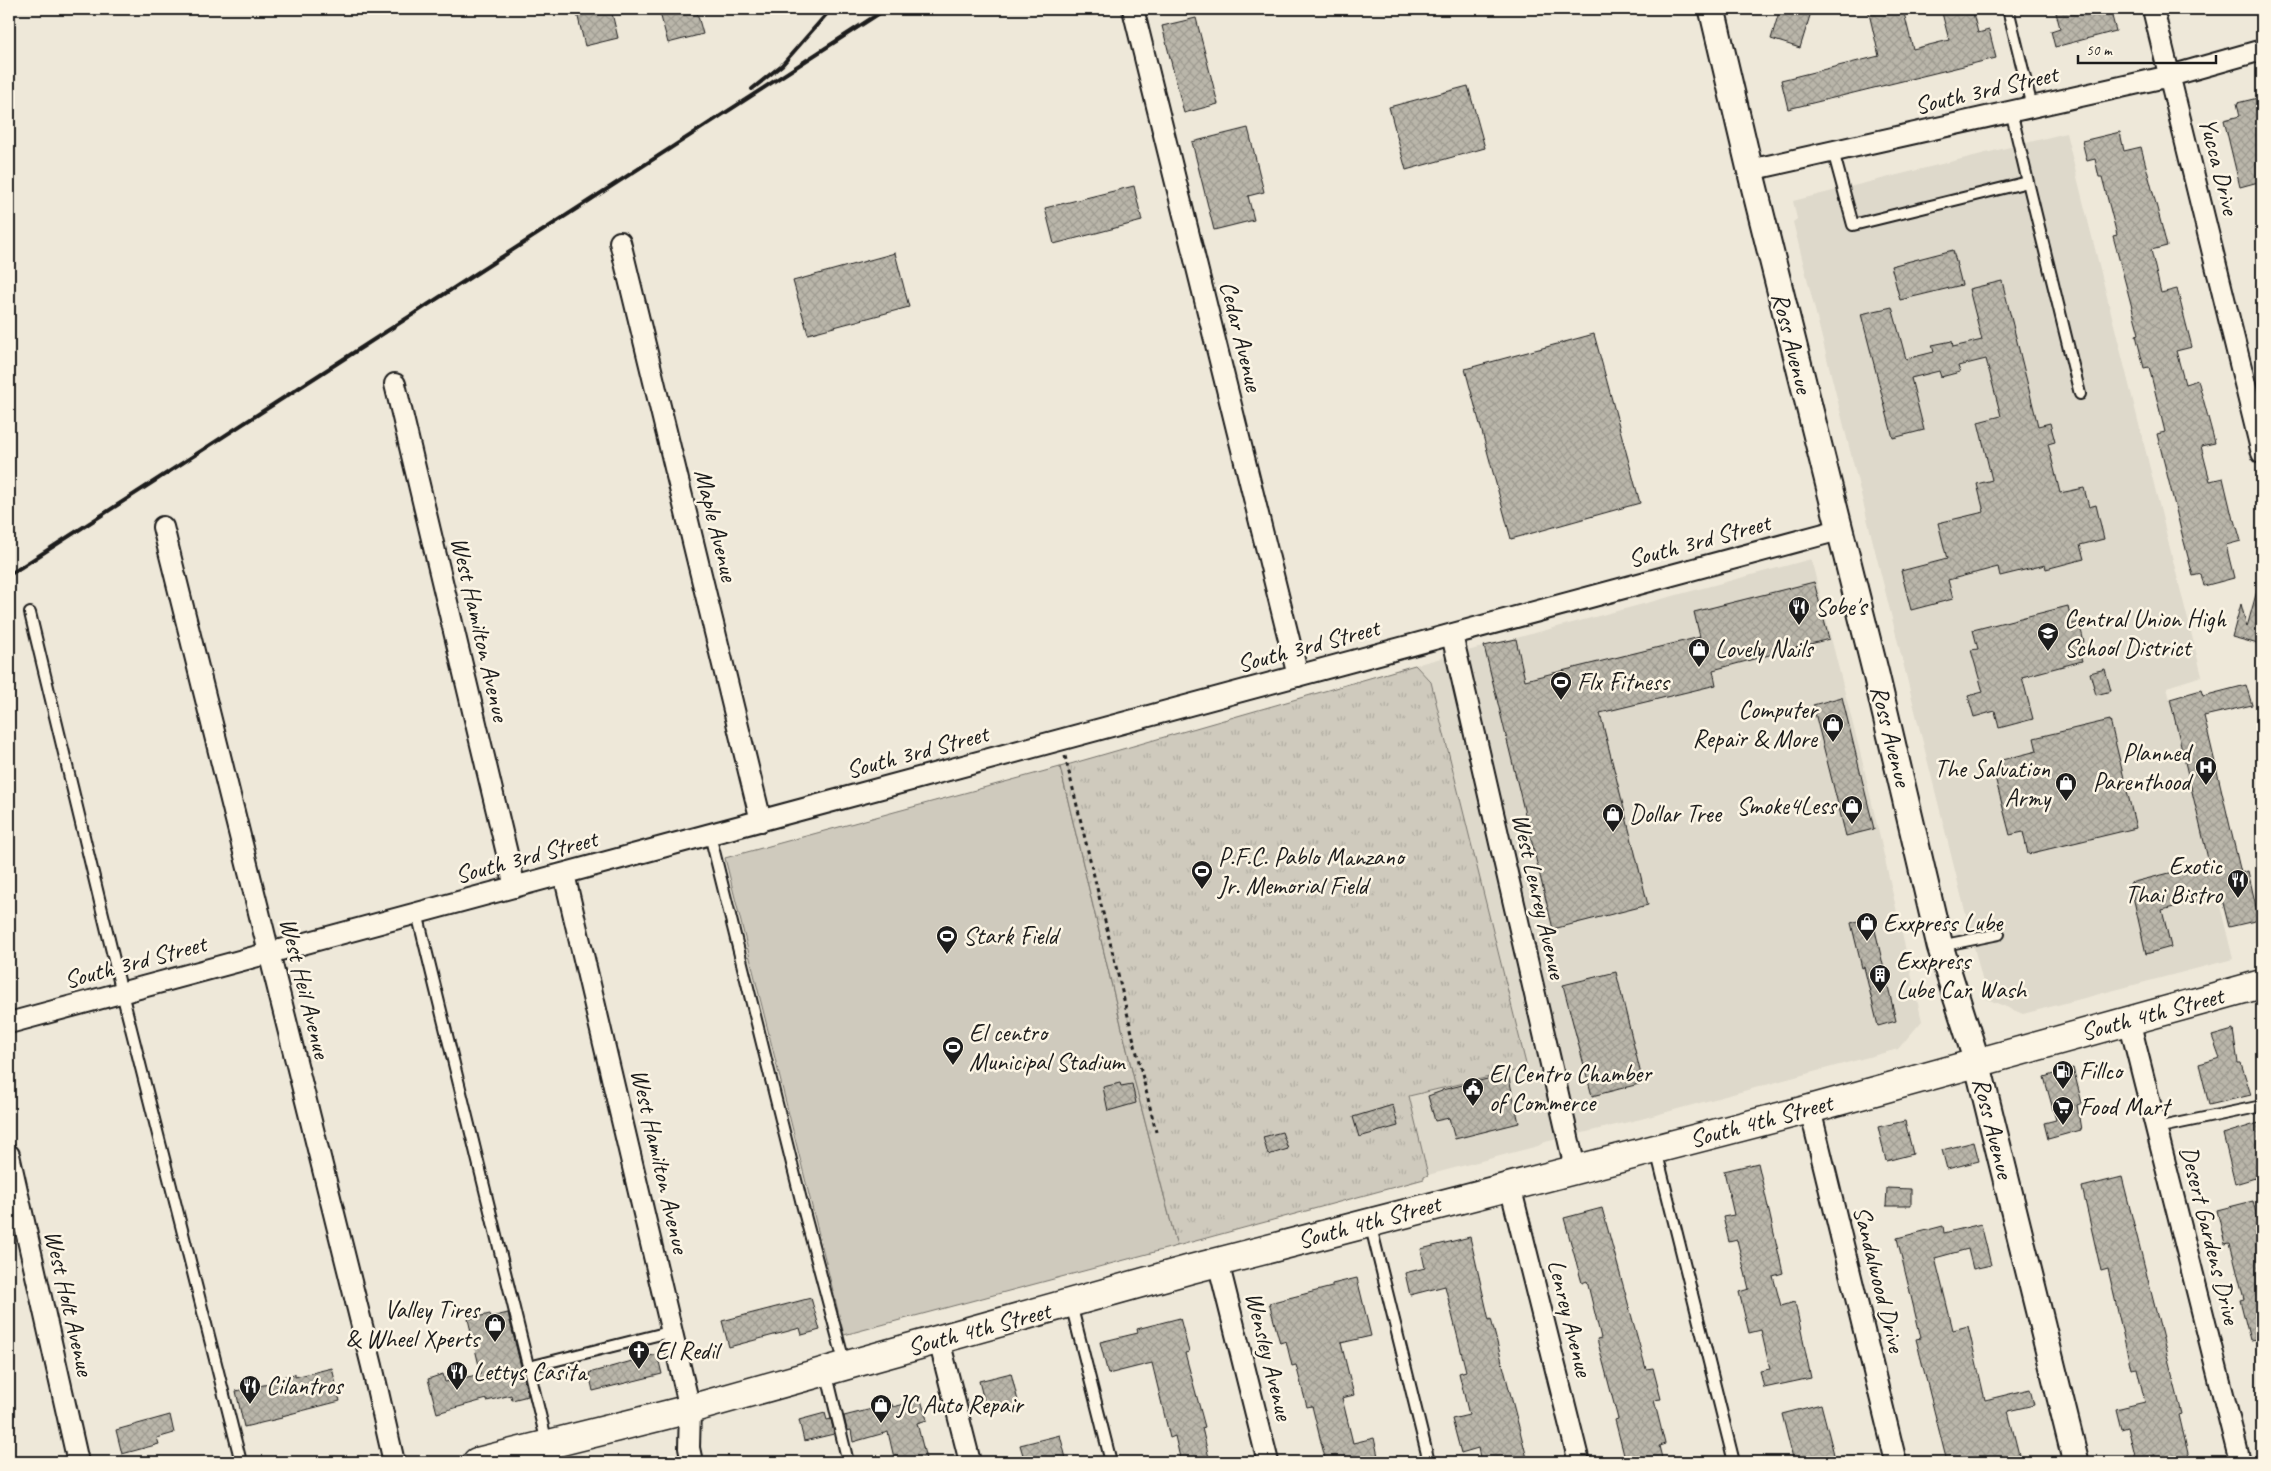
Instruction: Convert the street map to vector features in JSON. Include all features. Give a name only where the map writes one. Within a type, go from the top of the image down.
[{"type":"main road","name":"South 4th Street","points":[[476,1462],[540,1450],[690,1410],[1218,1262],[1574,1168],[1810,1109],[2262,984]]},
{"type":"street","name":"Cedar Avenue","points":[[1133,9],[1298,676]]},
{"type":"street","name":"Ross Avenue","points":[[1712,9],[1750,170],[1876,674],[1940,946],[1976,1062],[2076,1462]]},
{"type":"street","name":"Yucca Drive","points":[[2153,9],[2262,453]]},
{"type":"street","name":"South 3rd Street","points":[[1750,170],[2170,76],[2262,50]]},
{"type":"street","name":"Maple Avenue","points":[[620,242],[760,821]]},
{"type":"street","name":"West Hamilton Avenue","points":[[395,384],[514,887]]},
{"type":"street","name":"West Heil Avenue","points":[[163,527],[270,953],[394,1462]]},
{"type":"street","name":"South 3rd Street","points":[[9,1023],[1839,530]]},
{"type":"street","name":"West Lenrey Avenue","points":[[1452,635],[1574,1168]]},
{"type":"street","name":"West Hamilton Avenue","points":[[564,874],[673,1331],[690,1410],[689,1448],[692,1462]]},
{"type":"street","name":"Desert Gardens Drive","points":[[2129,1020],[2240,1462]]},
{"type":"street","name":"Sandalwood Drive","points":[[1810,1109],[1896,1462]]},
{"type":"street","name":"West Holt Avenue","points":[[9,1155],[78,1462]]},
{"type":"street","name":"Lenrey Avenue","points":[[1510,1186],[1579,1462]]},
{"type":"street","name":"Wensley Avenue","points":[[1218,1262],[1268,1462]]},
{"type":"street","points":[[939,1340],[970,1462]]},
{"type":"lane","points":[[2008,9],[2032,107]]},
{"type":"lane","points":[[2011,111],[2080,394]]},
{"type":"lane","points":[[1834,151],[1853,225],[2028,182]]},
{"type":"lane","points":[[30,613],[122,993],[241,1462]]},
{"type":"lane","points":[[710,834],[803,1208],[836,1369],[848,1462]]},
{"type":"lane","points":[[418,913],[529,1367],[540,1450]]},
{"type":"lane","points":[[1940,946],[1999,934]]},
{"type":"lane","points":[[2156,1128],[2262,1106]]},
{"type":"lane","points":[[1655,1148],[1734,1462]]},
{"type":"lane","points":[[1370,1222],[1429,1462]]},
{"type":"lane","points":[[1071,1304],[1111,1462]]},
{"type":"lane","points":[[529,1367],[673,1331]]},
{"type":"path","points":[[1061,740],[1156,1132]]},
{"type":"shaded area","points":[[2066,133],[2202,676],[2167,687],[2233,959],[2023,1014],[1987,999],[1793,222],[1797,219],[1793,201]]},
{"type":"shaded area","points":[[1811,559],[1863,764],[1922,1021],[1898,1049],[1641,1119],[1545,1142],[1538,1146],[1428,1175],[1409,1096],[1527,1068],[1431,682],[1415,665]]},
{"type":"green space","points":[[1415,665],[1431,682],[1527,1068],[1409,1096],[1428,1175],[1424,1179],[1177,1246],[1135,1083],[1060,767]]},
{"type":"green space","name":"El centro Municipal Stadium","points":[[1060,767],[1135,1083],[1177,1246],[844,1335],[725,858]]},
{"type":"building","points":[[576,9],[611,9],[618,38],[585,46]]},
{"type":"building","points":[[659,9],[696,9],[703,34],[668,43]]},
{"type":"building","points":[[1780,9],[1812,9],[1800,48],[1771,39]]},
{"type":"building","points":[[1868,9],[1903,9],[1913,49],[1949,40],[1941,9],[1972,9],[1978,33],[1989,30],[1996,58],[1788,109],[1781,80],[1879,56]]},
{"type":"building","points":[[2055,9],[2110,9],[2116,31],[2055,47],[2051,31],[2060,28]]},
{"type":"building","points":[[1196,18],[1218,104],[1184,113],[1162,26]]},
{"type":"building","points":[[1468,86],[1485,148],[1406,170],[1389,107]]},
{"type":"building","points":[[2262,97],[2262,181],[2240,187],[2224,120],[2240,116],[2237,103]]},
{"type":"building","points":[[1248,128],[1264,192],[1248,196],[1254,220],[1214,230],[1192,142]]},
{"type":"building","points":[[2120,132],[2124,151],[2141,147],[2167,246],[2151,250],[2161,293],[2177,289],[2192,347],[2176,351],[2185,384],[2198,380],[2215,443],[2201,446],[2210,481],[2223,478],[2233,520],[2235,520],[2241,541],[2226,545],[2234,578],[2204,586],[2201,574],[2193,576],[2157,434],[2165,432],[2149,367],[2144,368],[2136,335],[2139,334],[2113,236],[2117,235],[2102,177],[2099,177],[2095,159],[2087,161],[2082,141]]},
{"type":"building","points":[[1134,186],[1142,221],[1054,244],[1045,208]]},
{"type":"building","points":[[1953,250],[1962,285],[1900,300],[1891,266]]},
{"type":"building","points":[[895,253],[909,307],[808,334],[793,281]]},
{"type":"building","points":[[2002,281],[2038,426],[2050,423],[2055,442],[2048,444],[2060,493],[2084,488],[2089,507],[2096,505],[2104,539],[2080,545],[2084,559],[2046,569],[2045,565],[2000,576],[1998,567],[1948,580],[1953,599],[1911,610],[1901,571],[1947,559],[1938,523],[1984,512],[1977,484],[1992,480],[1978,422],[2001,416],[1986,359],[1958,366],[1960,372],[1941,377],[1939,371],[1911,378],[1924,430],[1893,438],[1861,314],[1892,307],[1906,359],[1934,352],[1932,345],[1952,341],[1953,347],[1982,340],[1969,289]]},
{"type":"building","points":[[1594,334],[1640,503],[1511,539],[1465,369]]},
{"type":"building","points":[[1814,582],[1829,639],[1713,670],[1716,685],[1600,713],[1648,905],[1553,929],[1484,646],[1516,639],[1525,680],[1700,637],[1694,612]]},
{"type":"building","points":[[2258,587],[2262,588],[2262,645],[2232,637],[2241,604],[2247,627]]},
{"type":"building","points":[[2068,606],[2072,624],[2079,622],[2084,642],[2077,644],[2082,661],[2022,677],[2033,719],[1999,728],[1995,711],[1974,717],[1968,696],[1983,692],[1971,650],[1978,649],[1973,630]]},
{"type":"building","points":[[2105,669],[2111,691],[2096,695],[2090,673]]},
{"type":"building","points":[[2246,685],[2252,705],[2204,716],[2241,873],[2248,871],[2259,920],[2229,927],[2221,895],[2162,910],[2171,947],[2146,954],[2130,883],[2209,863],[2170,699],[2201,690],[2203,696]]},
{"type":"building","points":[[1842,697],[1874,829],[1846,836],[1813,705]]},
{"type":"building","name":"The Salvation Army","points":[[2110,720],[2136,828],[2028,854],[2023,832],[2010,835],[1995,777],[2001,775],[1998,761],[2037,751],[2034,738]]},
{"type":"building","points":[[1872,917],[1896,1021],[1878,1026],[1851,923]]},
{"type":"building","points":[[1616,972],[1643,1083],[1592,1096],[1563,985]]},
{"type":"building","points":[[2233,1030],[2238,1063],[2241,1063],[2251,1095],[2209,1105],[2199,1064],[2220,1058],[2212,1036]]},
{"type":"building","points":[[2073,1068],[2082,1103],[2077,1105],[2081,1130],[2048,1139],[2044,1123],[2056,1120],[2044,1077]]},
{"type":"building","name":"El Centro Chamber of Commerce","points":[[1508,1074],[1519,1123],[1455,1139],[1449,1118],[1435,1121],[1428,1096],[1442,1090]]},
{"type":"building","points":[[1120,1083],[1121,1086],[1132,1084],[1136,1103],[1108,1111],[1103,1087]]},
{"type":"building","points":[[1393,1105],[1398,1126],[1359,1137],[1353,1117]]},
{"type":"building","points":[[1905,1121],[1913,1154],[1886,1161],[1878,1127]]},
{"type":"building","points":[[2262,1122],[2262,1176],[2235,1184],[2223,1134]]},
{"type":"building","points":[[1282,1132],[1288,1149],[1268,1155],[1263,1137]]},
{"type":"building","points":[[1974,1142],[1979,1161],[1947,1169],[1942,1150]]},
{"type":"building","points":[[1758,1163],[1783,1273],[1773,1276],[1781,1306],[1795,1302],[1811,1378],[1764,1388],[1760,1371],[1770,1369],[1761,1330],[1749,1333],[1739,1292],[1749,1289],[1737,1240],[1729,1242],[1723,1217],[1734,1215],[1724,1171]]},
{"type":"building","points":[[2122,1177],[2182,1414],[2179,1415],[2190,1462],[2157,1462],[2155,1455],[2136,1460],[2128,1427],[2121,1429],[2116,1409],[2145,1402],[2137,1368],[2131,1369],[2108,1269],[2101,1271],[2082,1187]]},
{"type":"building","points":[[1887,1188],[1911,1189],[1911,1206],[1886,1206]]},
{"type":"building","points":[[2253,1201],[2262,1239],[2262,1338],[2250,1340],[2240,1300],[2244,1299],[2230,1243],[2225,1244],[2217,1210]]},
{"type":"building","points":[[1602,1208],[1646,1369],[1653,1368],[1661,1399],[1654,1400],[1665,1444],[1659,1446],[1663,1462],[1628,1462],[1626,1454],[1624,1455],[1615,1420],[1618,1419],[1597,1339],[1601,1338],[1587,1281],[1582,1283],[1564,1218]]},
{"type":"building","points":[[1981,1224],[1991,1265],[1973,1269],[1968,1249],[1935,1258],[1953,1330],[1968,1326],[1985,1400],[2030,1389],[2034,1405],[2008,1411],[2020,1459],[2006,1462],[1947,1462],[1916,1339],[1921,1338],[1897,1238],[1943,1226],[1944,1233]]},
{"type":"building","points":[[1470,1237],[1489,1320],[1491,1319],[1528,1462],[1481,1462],[1478,1448],[1461,1453],[1452,1419],[1469,1415],[1459,1373],[1466,1371],[1445,1286],[1410,1295],[1405,1273],[1425,1268],[1421,1249]]},
{"type":"building","points":[[1357,1278],[1371,1336],[1341,1343],[1354,1395],[1342,1398],[1353,1443],[1374,1438],[1378,1456],[1351,1462],[1326,1462],[1312,1406],[1307,1407],[1296,1365],[1292,1366],[1286,1341],[1280,1343],[1269,1303],[1332,1287],[1332,1284]]},
{"type":"building","points":[[811,1298],[820,1330],[802,1335],[800,1328],[729,1347],[722,1321]]},
{"type":"building","name":"Valley Tires & Wheel Xperts","points":[[508,1313],[528,1396],[512,1400],[511,1395],[487,1401],[487,1399],[437,1413],[428,1379],[443,1374],[445,1382],[481,1374],[468,1319],[490,1314],[491,1317]]},
{"type":"building","points":[[1180,1318],[1189,1352],[1185,1353],[1205,1427],[1202,1428],[1210,1462],[1181,1462],[1175,1436],[1170,1438],[1152,1363],[1108,1374],[1100,1342],[1138,1333],[1137,1329]]},
{"type":"building","name":"El Redil","points":[[657,1354],[662,1374],[593,1391],[589,1373]]},
{"type":"building","points":[[332,1368],[340,1401],[244,1427],[236,1391],[273,1383],[272,1379],[295,1374],[295,1377]]},
{"type":"building","points":[[1011,1373],[1019,1405],[987,1413],[979,1381]]},
{"type":"building","name":"JC Auto Repair","points":[[921,1400],[927,1420],[917,1423],[926,1459],[916,1462],[895,1462],[888,1432],[853,1442],[851,1430],[847,1431],[844,1416],[892,1404],[893,1407]]},
{"type":"building","points":[[1821,1404],[1836,1462],[1794,1462],[1782,1414]]},
{"type":"building","points":[[825,1413],[827,1420],[831,1419],[834,1434],[804,1441],[799,1420]]},
{"type":"building","points":[[170,1415],[174,1433],[157,1438],[159,1444],[122,1454],[116,1430]]},
{"type":"building","points":[[1060,1435],[1067,1462],[1025,1462],[1020,1445]]},
{"type":"railway","points":[[752,89],[782,65],[831,9]]},
{"type":"railway","points":[[9,575],[886,9]]},
{"type":"place","name":"Sobe's","points":[[1799,626]]},
{"type":"place","name":"Central Union High School District","points":[[2048,652]]},
{"type":"place","name":"Lovely Nails","points":[[1699,668]]},
{"type":"place","name":"Flx Fitness","points":[[1561,701]]},
{"type":"place","name":"Computer Repair & More","points":[[1833,743]]},
{"type":"place","name":"Planned Parenthood","points":[[2206,786]]},
{"type":"place","name":"The Salvation Army","points":[[2066,802]]},
{"type":"place","name":"Smoke4Less","points":[[1852,825]]},
{"type":"place","name":"Dollar Tree","points":[[1613,833]]},
{"type":"place","name":"P.F.C. Pablo Manzano Jr. Memorial Field","points":[[1202,890]]},
{"type":"place","name":"Exotic Thai Bistro","points":[[2238,899]]},
{"type":"place","name":"Exxpress Lube","points":[[1867,942]]},
{"type":"place","name":"Stark Field","points":[[947,955]]},
{"type":"place","name":"Exxpress Lube Car Wash","points":[[1880,994]]},
{"type":"place","name":"El centro Municipal Stadium","points":[[953,1066]]},
{"type":"place","name":"Fillco","points":[[2063,1090]]},
{"type":"place","name":"El Centro Chamber of Commerce","points":[[1473,1107]]},
{"type":"place","name":"Food Mart","points":[[2063,1126]]},
{"type":"place","name":"Valley Tires & Wheel Xperts","points":[[495,1343]]},
{"type":"place","name":"El Redil","points":[[639,1370]]},
{"type":"place","name":"Lettys Casita","points":[[457,1391]]},
{"type":"place","name":"Cilantros","points":[[250,1405]]},
{"type":"place","name":"JC Auto Repair","points":[[881,1424]]}]
